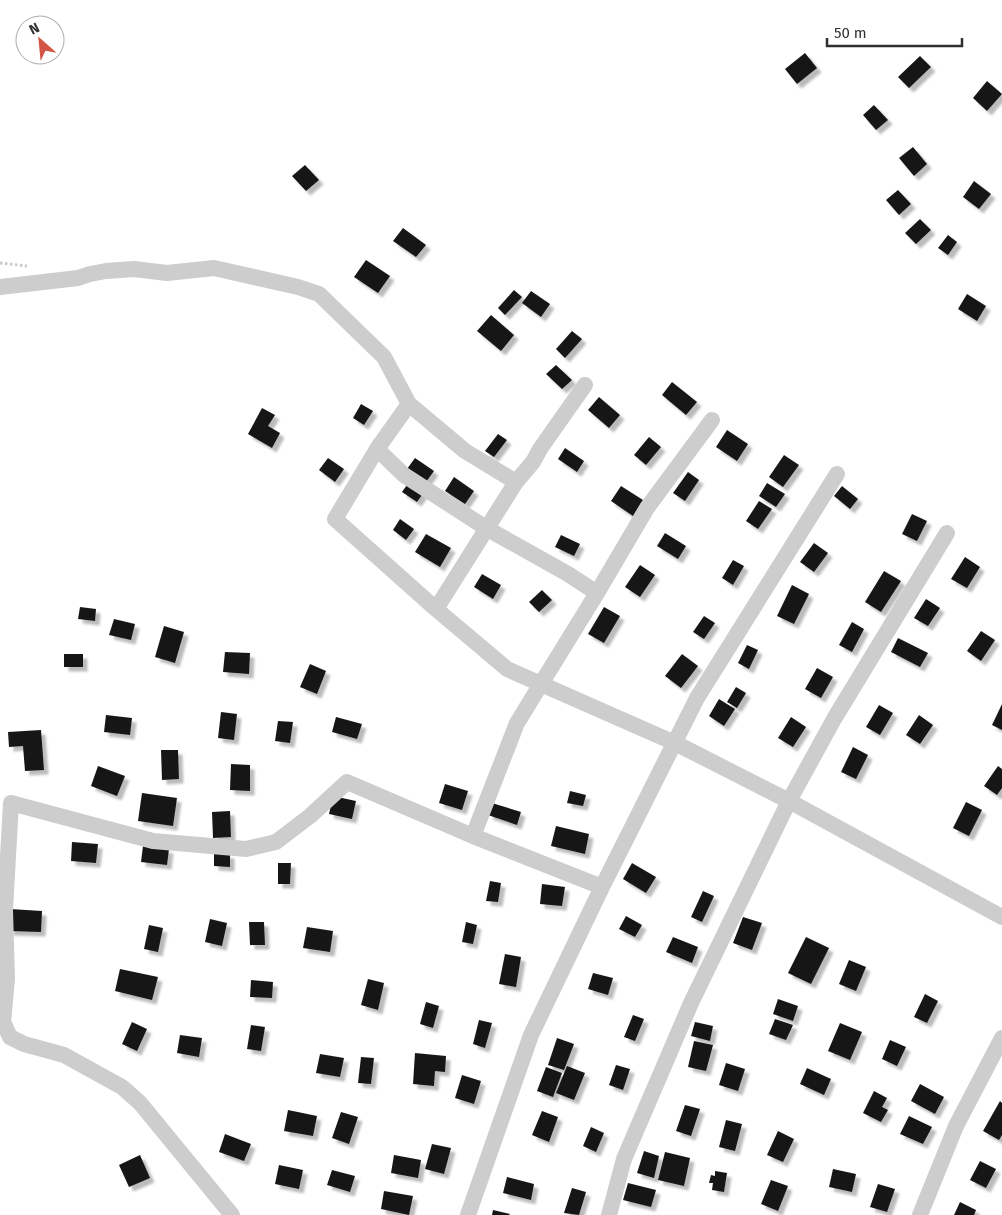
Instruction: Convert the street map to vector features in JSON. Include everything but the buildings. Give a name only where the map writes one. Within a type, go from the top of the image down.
[{"type":"street","points":[[0,287],[78,278],[106,271],[134,269],[167,273],[214,268],[298,287],[319,294],[384,357],[408,404],[465,451],[516,482]]},
{"type":"street","points":[[436,609],[516,482],[533,462],[585,385]]},
{"type":"street","points":[[408,404],[377,449],[335,519],[436,609],[507,669],[542,683],[674,744],[790,801],[1002,917]]},
{"type":"street","points":[[473,836],[517,723],[648,508],[712,420]]},
{"type":"street","points":[[377,449],[404,475],[486,528],[568,574],[597,593]]},
{"type":"street","points":[[468,1215],[531,1035],[602,887],[697,698],[836,474]]},
{"type":"street","points":[[608,1215],[624,1159],[687,1012],[790,801],[834,719],[946,533]]},
{"type":"street","points":[[232,1215],[140,1104],[122,1087],[64,1055],[24,1044],[10,1037],[4,1022],[7,979],[5,910],[11,803],[153,840],[246,849],[276,842],[310,816],[347,782],[473,836],[602,887]]},
{"type":"street","points":[[920,1215],[956,1126],[1002,1038]]},
{"type":"path","points":[[0,263],[34,266]]}]
